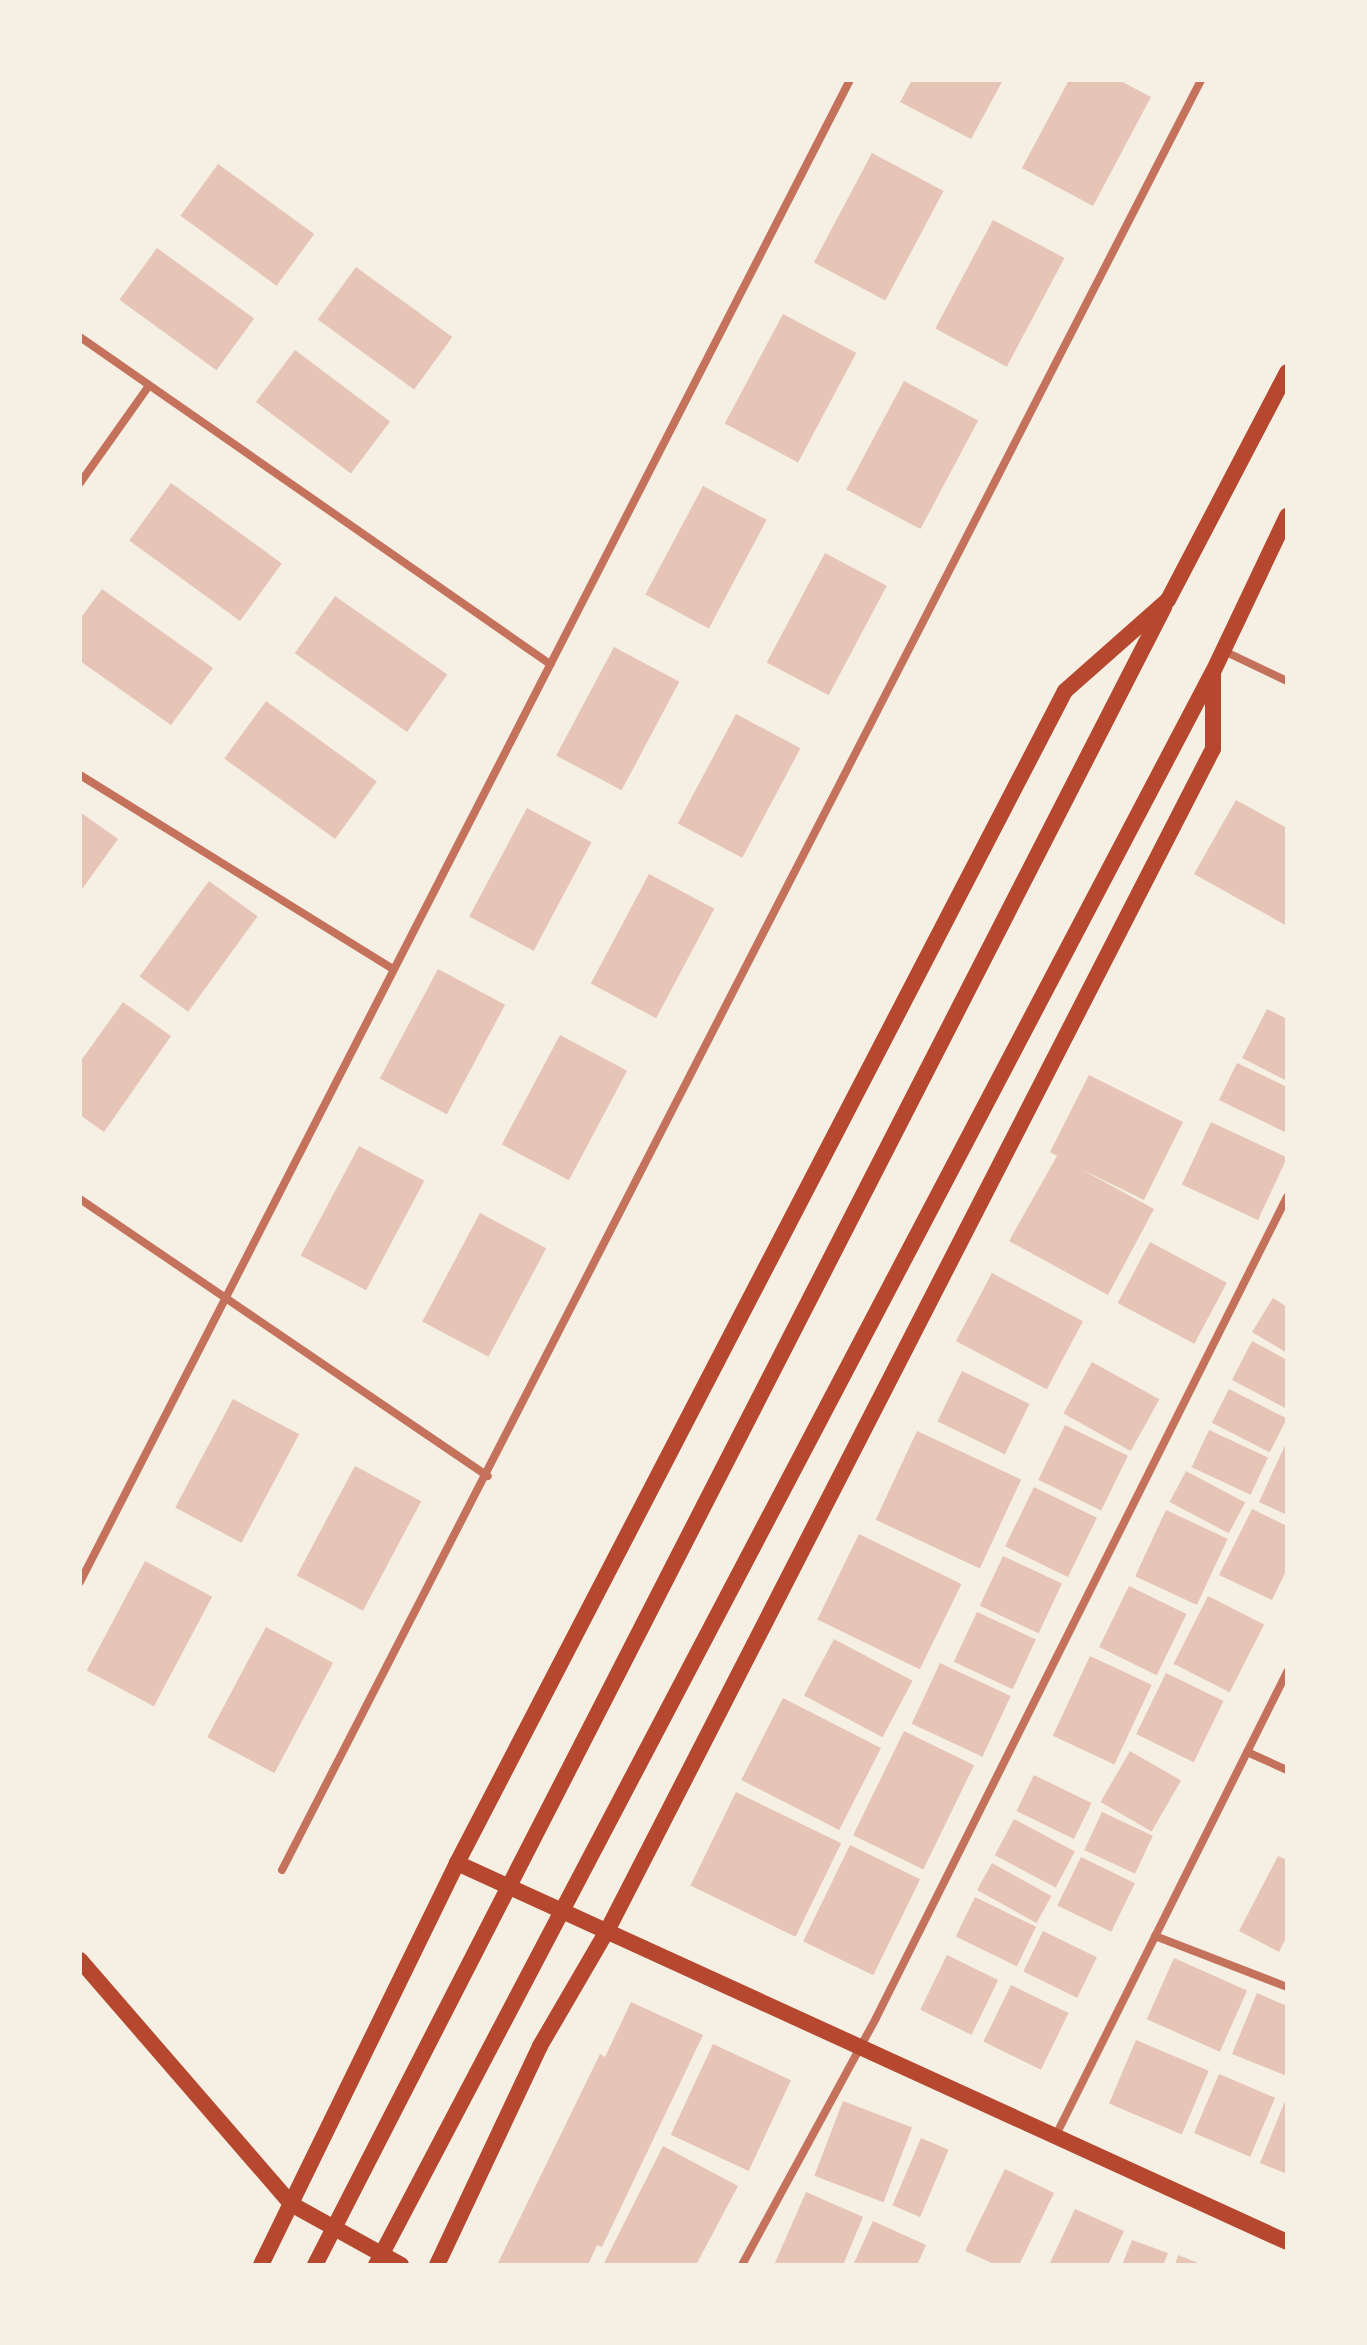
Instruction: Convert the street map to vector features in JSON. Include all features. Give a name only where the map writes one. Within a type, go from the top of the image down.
[{"type":"main road","points":[[315,2265],[1287,372]]},
{"type":"main road","points":[[376,2265],[1224,651],[1287,516]]},
{"type":"main road","points":[[261,2265],[457,1863],[1065,691],[1168,600]]},
{"type":"main road","points":[[437,2265],[540,2046],[607,1931],[1213,749],[1213,672]]},
{"type":"main road","points":[[457,1863],[1287,2242]]},
{"type":"main road","points":[[80,1960],[291,2204],[401,2265]]},
{"type":"street","points":[[282,1870],[488,1476],[1201,80]]},
{"type":"street","points":[[80,1582],[845,82]]},
{"type":"street","points":[[80,337],[550,664]]},
{"type":"street","points":[[80,483],[148,387]]},
{"type":"street","points":[[1224,651],[1287,681]]},
{"type":"street","points":[[80,775],[393,969]]},
{"type":"street","points":[[742,2265],[861,2047],[1287,1197]]},
{"type":"street","points":[[80,1199],[488,1476]]},
{"type":"street","points":[[1055,2138],[1287,1672]]},
{"type":"street","points":[[1247,1752],[1287,1770]]},
{"type":"street","points":[[1155,1936],[1287,1987]]},
{"type":"building","points":[[912,80],[1003,80],[971,139],[900,102]]},
{"type":"building","points":[[1069,80],[1119,80],[1151,97],[1093,206],[1022,168]]},
{"type":"building","points":[[872,153],[944,191],[885,301],[814,262]]},
{"type":"building","points":[[218,164],[314,234],[277,286],[180,216]]},
{"type":"building","points":[[993,220],[1065,258],[1007,367],[935,329]]},
{"type":"building","points":[[157,248],[254,319],[216,370],[119,300]]},
{"type":"building","points":[[356,267],[452,337],[414,390],[318,320]]},
{"type":"building","points":[[783,314],[856,353],[798,462],[725,423]]},
{"type":"building","points":[[295,350],[390,422],[351,474],[256,402]]},
{"type":"building","points":[[904,381],[978,420],[920,529],[846,490]]},
{"type":"building","points":[[171,483],[282,564],[240,621],[129,540]]},
{"type":"building","points":[[703,486],[767,520],[709,628],[645,595]]},
{"type":"building","points":[[825,553],[887,586],[829,695],[767,662]]},
{"type":"building","points":[[102,589],[213,668],[171,725],[80,661],[80,619]]},
{"type":"building","points":[[335,596],[447,675],[407,732],[295,653]]},
{"type":"building","points":[[614,647],[679,682],[622,790],[556,756]]},
{"type":"building","points":[[266,701],[377,782],[335,839],[224,758]]},
{"type":"building","points":[[736,714],[800,748],[742,858],[678,823]]},
{"type":"building","points":[[1236,800],[1287,828],[1287,926],[1194,874]]},
{"type":"building","points":[[527,808],[591,842],[534,951],[469,917]]},
{"type":"building","points":[[80,812],[118,839],[80,892]]},
{"type":"building","points":[[649,874],[714,909],[656,1018],[591,983]]},
{"type":"building","points":[[209,881],[258,916],[188,1012],[140,976]]},
{"type":"building","points":[[438,969],[505,1005],[447,1114],[380,1078]]},
{"type":"building","points":[[123,1002],[171,1036],[104,1132],[80,1115],[80,1062]]},
{"type":"building","points":[[1267,1009],[1287,1019],[1287,1081],[1242,1058]]},
{"type":"building","points":[[560,1035],[627,1071],[569,1180],[502,1144]]},
{"type":"building","points":[[1237,1063],[1287,1087],[1287,1133],[1219,1100]]},
{"type":"building","points":[[1089,1075],[1183,1122],[1144,1200],[1079,1168],[1154,1209],[1108,1295],[1009,1241],[1057,1156],[1050,1152]]},
{"type":"building","points":[[1211,1122],[1287,1157],[1258,1220],[1182,1185]]},
{"type":"building","points":[[359,1146],[424,1181],[366,1290],[301,1255]]},
{"type":"building","points":[[480,1213],[546,1248],[488,1357],[422,1322]]},
{"type":"building","points":[[1150,1242],[1227,1283],[1194,1344],[1118,1303]]},
{"type":"building","points":[[992,1273],[1083,1321],[1047,1389],[956,1341]]},
{"type":"building","points":[[1273,1298],[1287,1307],[1287,1353],[1252,1332]]},
{"type":"building","points":[[1252,1341],[1287,1360],[1287,1409],[1232,1380]]},
{"type":"building","points":[[1092,1362],[1159,1399],[1131,1451],[1063,1414]]},
{"type":"building","points":[[962,1371],[1029,1404],[1005,1454],[937,1421]]},
{"type":"building","points":[[1229,1389],[1287,1419],[1270,1452],[1212,1423]]},
{"type":"building","points":[[233,1399],[299,1434],[241,1543],[175,1508]]},
{"type":"building","points":[[1065,1425],[1128,1456],[1101,1511],[1038,1480]]},
{"type":"building","points":[[1209,1430],[1268,1457],[1251,1495],[1192,1467]]},
{"type":"building","points":[[917,1431],[1021,1480],[980,1568],[876,1520]]},
{"type":"building","points":[[1287,1441],[1287,1515],[1259,1502]]},
{"type":"building","points":[[355,1466],[421,1501],[363,1611],[297,1575]]},
{"type":"building","points":[[1186,1471],[1245,1502],[1229,1533],[1170,1502]]},
{"type":"building","points":[[1034,1487],[1097,1518],[1068,1577],[1005,1546]]},
{"type":"building","points":[[1252,1509],[1287,1526],[1287,1569],[1272,1600],[1219,1575]]},
{"type":"building","points":[[1166,1510],[1228,1539],[1197,1605],[1135,1576]]},
{"type":"building","points":[[859,1534],[961,1584],[920,1669],[817,1619]]},
{"type":"building","points":[[1003,1556],[1062,1583],[1039,1633],[980,1606]]},
{"type":"building","points":[[145,1561],[212,1597],[154,1706],[87,1670]]},
{"type":"building","points":[[1129,1586],[1187,1614],[1157,1675],[1099,1647]]},
{"type":"building","points":[[1208,1596],[1264,1625],[1230,1692],[1173,1664]]},
{"type":"building","points":[[977,1612],[1036,1639],[1013,1689],[954,1662]]},
{"type":"building","points":[[266,1627],[333,1663],[274,1773],[207,1737]]},
{"type":"building","points":[[834,1639],[913,1681],[883,1737],[804,1696]]},
{"type":"building","points":[[1090,1656],[1152,1685],[1114,1764],[1053,1736]]},
{"type":"building","points":[[940,1663],[1011,1696],[982,1757],[912,1724]]},
{"type":"building","points":[[1166,1673],[1224,1701],[1194,1762],[1136,1734]]},
{"type":"building","points":[[783,1698],[881,1748],[839,1830],[741,1780]]},
{"type":"building","points":[[904,1731],[974,1765],[923,1869],[853,1835]]},
{"type":"building","points":[[1130,1751],[1181,1780],[1152,1832],[1100,1802]]},
{"type":"building","points":[[1034,1775],[1092,1803],[1074,1839],[1016,1811]]},
{"type":"building","points":[[736,1792],[841,1843],[796,1937],[690,1885]]},
{"type":"building","points":[[1102,1812],[1153,1836],[1135,1874],[1084,1850]]},
{"type":"building","points":[[1014,1819],[1075,1851],[1056,1888],[995,1855]]},
{"type":"building","points":[[850,1845],[920,1879],[873,1975],[803,1941]]},
{"type":"building","points":[[1278,1856],[1287,1860],[1287,1936],[1279,1952],[1239,1931]]},
{"type":"building","points":[[1081,1857],[1135,1883],[1111,1932],[1057,1906]]},
{"type":"building","points":[[992,1863],[1051,1896],[1036,1923],[977,1890]]},
{"type":"building","points":[[975,1897],[1036,1927],[1017,1966],[956,1937]]},
{"type":"building","points":[[1043,1931],[1097,1957],[1077,1998],[1023,1971]]},
{"type":"building","points":[[947,1955],[998,1980],[971,2035],[920,2010]]},
{"type":"building","points":[[1174,1958],[1247,1991],[1220,2052],[1147,2019]]},
{"type":"building","points":[[1011,1985],[1069,2013],[1041,2070],[983,2042]]},
{"type":"building","points":[[1257,1993],[1287,2006],[1287,2076],[1232,2054]]},
{"type":"building","points":[[631,2002],[703,2035],[602,2247],[597,2245],[588,2265],[497,2265],[600,2054],[605,2057]]},
{"type":"building","points":[[1136,2040],[1209,2071],[1182,2134],[1109,2104]]},
{"type":"building","points":[[713,2044],[791,2080],[749,2171],[671,2135]]},
{"type":"building","points":[[1219,2074],[1275,2098],[1250,2157],[1194,2133]]},
{"type":"building","points":[[1287,2096],[1287,2174],[1260,2163]]},
{"type":"building","points":[[843,2101],[912,2128],[883,2202],[814,2176]]},
{"type":"building","points":[[921,2138],[949,2150],[920,2217],[892,2205]]},
{"type":"building","points":[[663,2146],[738,2186],[696,2265],[603,2265]]},
{"type":"building","points":[[1005,2169],[1054,2193],[1019,2265],[996,2265],[965,2251]]},
{"type":"building","points":[[806,2192],[863,2217],[843,2265],[774,2265]]},
{"type":"building","points":[[1075,2209],[1124,2231],[1108,2265],[1049,2265]]},
{"type":"building","points":[[873,2221],[926,2245],[917,2265],[853,2265]]},
{"type":"building","points":[[1132,2240],[1168,2253],[1163,2265],[1122,2265]]},
{"type":"building","points":[[1178,2255],[1203,2265],[1175,2265]]}]
